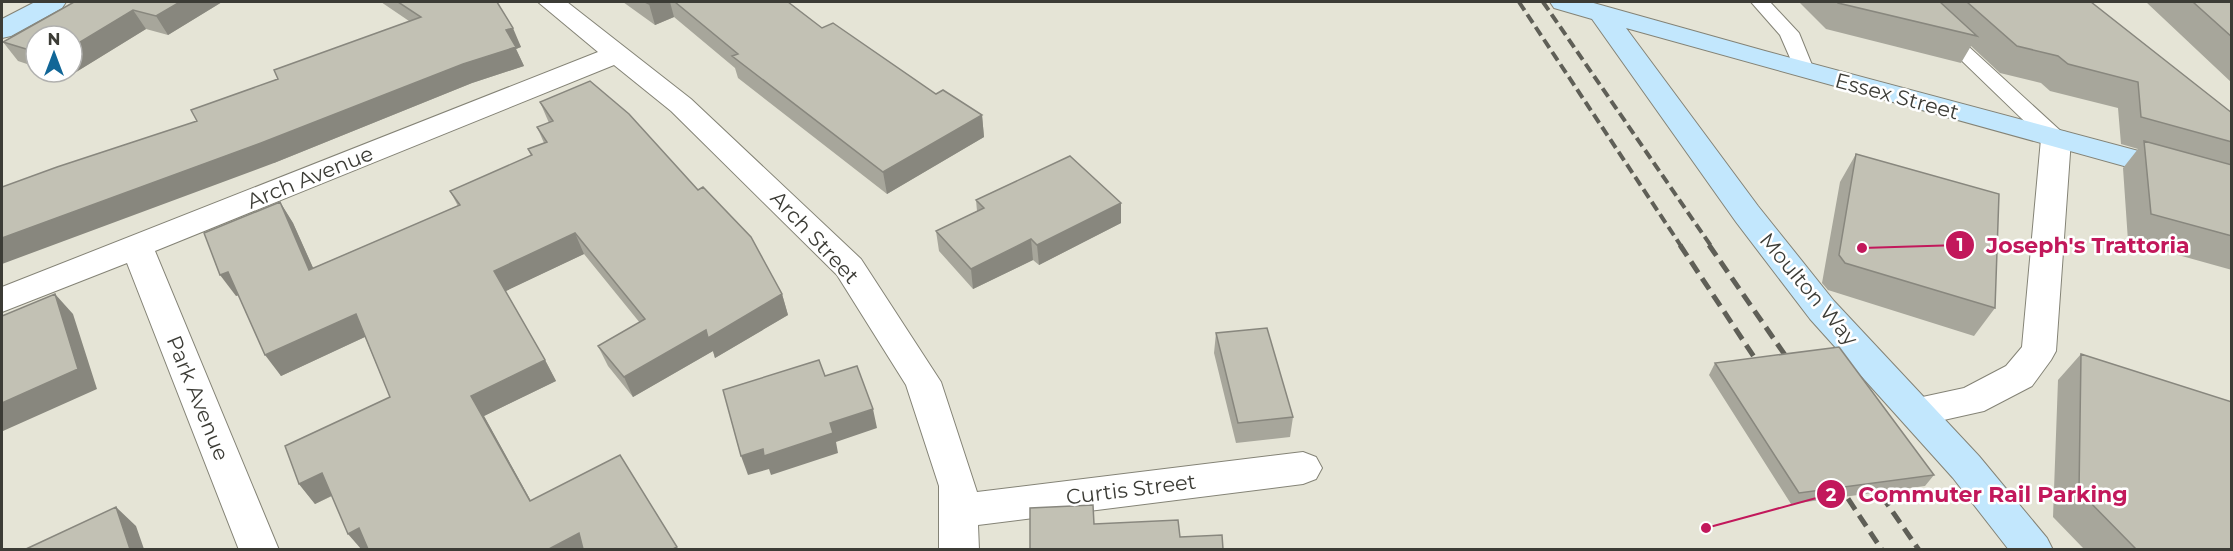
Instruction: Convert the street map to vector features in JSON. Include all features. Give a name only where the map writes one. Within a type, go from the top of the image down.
[{"type":"main road","points":[[2,30],[53,2]]},
{"type":"main road","name":"Essex Street","points":[[1563,2],[2232,186]]},
{"type":"main road","name":"Moulton Way","points":[[1602,14],[1747,214],[1822,310],[1917,411],[2033,549]]},
{"type":"street","name":"Arch Street","points":[[551,2],[681,105],[849,267],[923,382],[958,486],[959,549]]},
{"type":"street","name":"Arch Avenue","points":[[2,300],[618,54]]},
{"type":"street","points":[[1917,411],[1971,402],[2019,376],[2039,351],[2056,139]]},
{"type":"street","name":"Park Avenue","points":[[137,246],[259,549]]},
{"type":"street","name":"Curtis Street","points":[[959,511],[1303,468]]},
{"type":"lane","points":[[1760,2],[1789,33],[1804,70]]},
{"type":"lane","points":[[1910,2],[2056,139]]},
{"type":"building","points":[[74,2],[180,2],[156,16],[133,10],[84,40],[84,24],[35,24]]},
{"type":"building","points":[[398,2],[497,2],[513,28],[506,30],[516,47],[463,64],[261,143],[2,238],[2,187],[197,121],[191,110],[278,79],[274,70],[421,17]]},
{"type":"building","points":[[675,2],[788,2],[822,28],[833,23],[936,94],[943,90],[982,115],[883,172],[732,56],[738,54]]},
{"type":"building","points":[[1940,2],[1977,36],[1838,3]]},
{"type":"building","points":[[1967,2],[2091,2],[2232,113],[2232,142],[2141,117],[2138,82],[2068,64],[2058,56],[2017,46]]},
{"type":"building","points":[[2193,2],[2232,2],[2232,37]]},
{"type":"building","points":[[24,30],[24,48],[3,42]]},
{"type":"building","points":[[590,81],[629,114],[698,190],[703,187],[751,237],[782,294],[708,338],[706,330],[624,377],[598,346],[645,319],[575,233],[494,271],[545,360],[471,396],[530,501],[620,455],[677,547],[673,549],[583,549],[579,533],[549,549],[368,549],[359,528],[348,534],[322,473],[299,484],[285,446],[390,397],[356,314],[265,355],[228,272],[220,275],[204,233],[280,202],[309,270],[460,205],[450,191],[532,155],[528,149],[547,142],[537,127],[553,121],[540,102]]},
{"type":"building","points":[[2144,141],[2232,165],[2232,236],[2151,214]]},
{"type":"building","points":[[1856,154],[1999,194],[1995,308],[1845,263],[1839,255]]},
{"type":"building","points":[[1070,156],[1121,203],[1037,245],[1031,239],[971,269],[936,231],[984,208],[976,200]]},
{"type":"building","points":[[55,294],[78,369],[2,403],[2,316]]},
{"type":"building","points":[[1267,328],[1293,417],[1238,423],[1216,333]]},
{"type":"building","points":[[1839,347],[1934,475],[1799,493],[1715,363]]},
{"type":"building","points":[[2081,354],[2232,402],[2232,549],[2136,549],[2079,491]]},
{"type":"building","points":[[819,360],[825,376],[857,366],[873,409],[830,423],[833,433],[764,456],[763,449],[741,456],[723,390]]},
{"type":"building","points":[[1093,505],[1094,524],[1178,520],[1180,537],[1222,535],[1223,549],[1030,549],[1030,508]]},
{"type":"building","points":[[116,507],[130,549],[26,549]]},
{"type":"railway","points":[[1519,2],[1681,246]]},
{"type":"railway","points":[[1543,2],[1711,246]]},
{"type":"railway","points":[[1680,245],[1764,372]]},
{"type":"railway","points":[[1709,245],[1794,368]]},
{"type":"railway","points":[[1870,479],[1919,550]]},
{"type":"railway","points":[[1837,482],[1882,550]]},
{"type":"place","name":"Joseph's Trattoria","points":[[1862,248]]},
{"type":"place","name":"Commuter Rail Parking","points":[[1706,528]]}]
